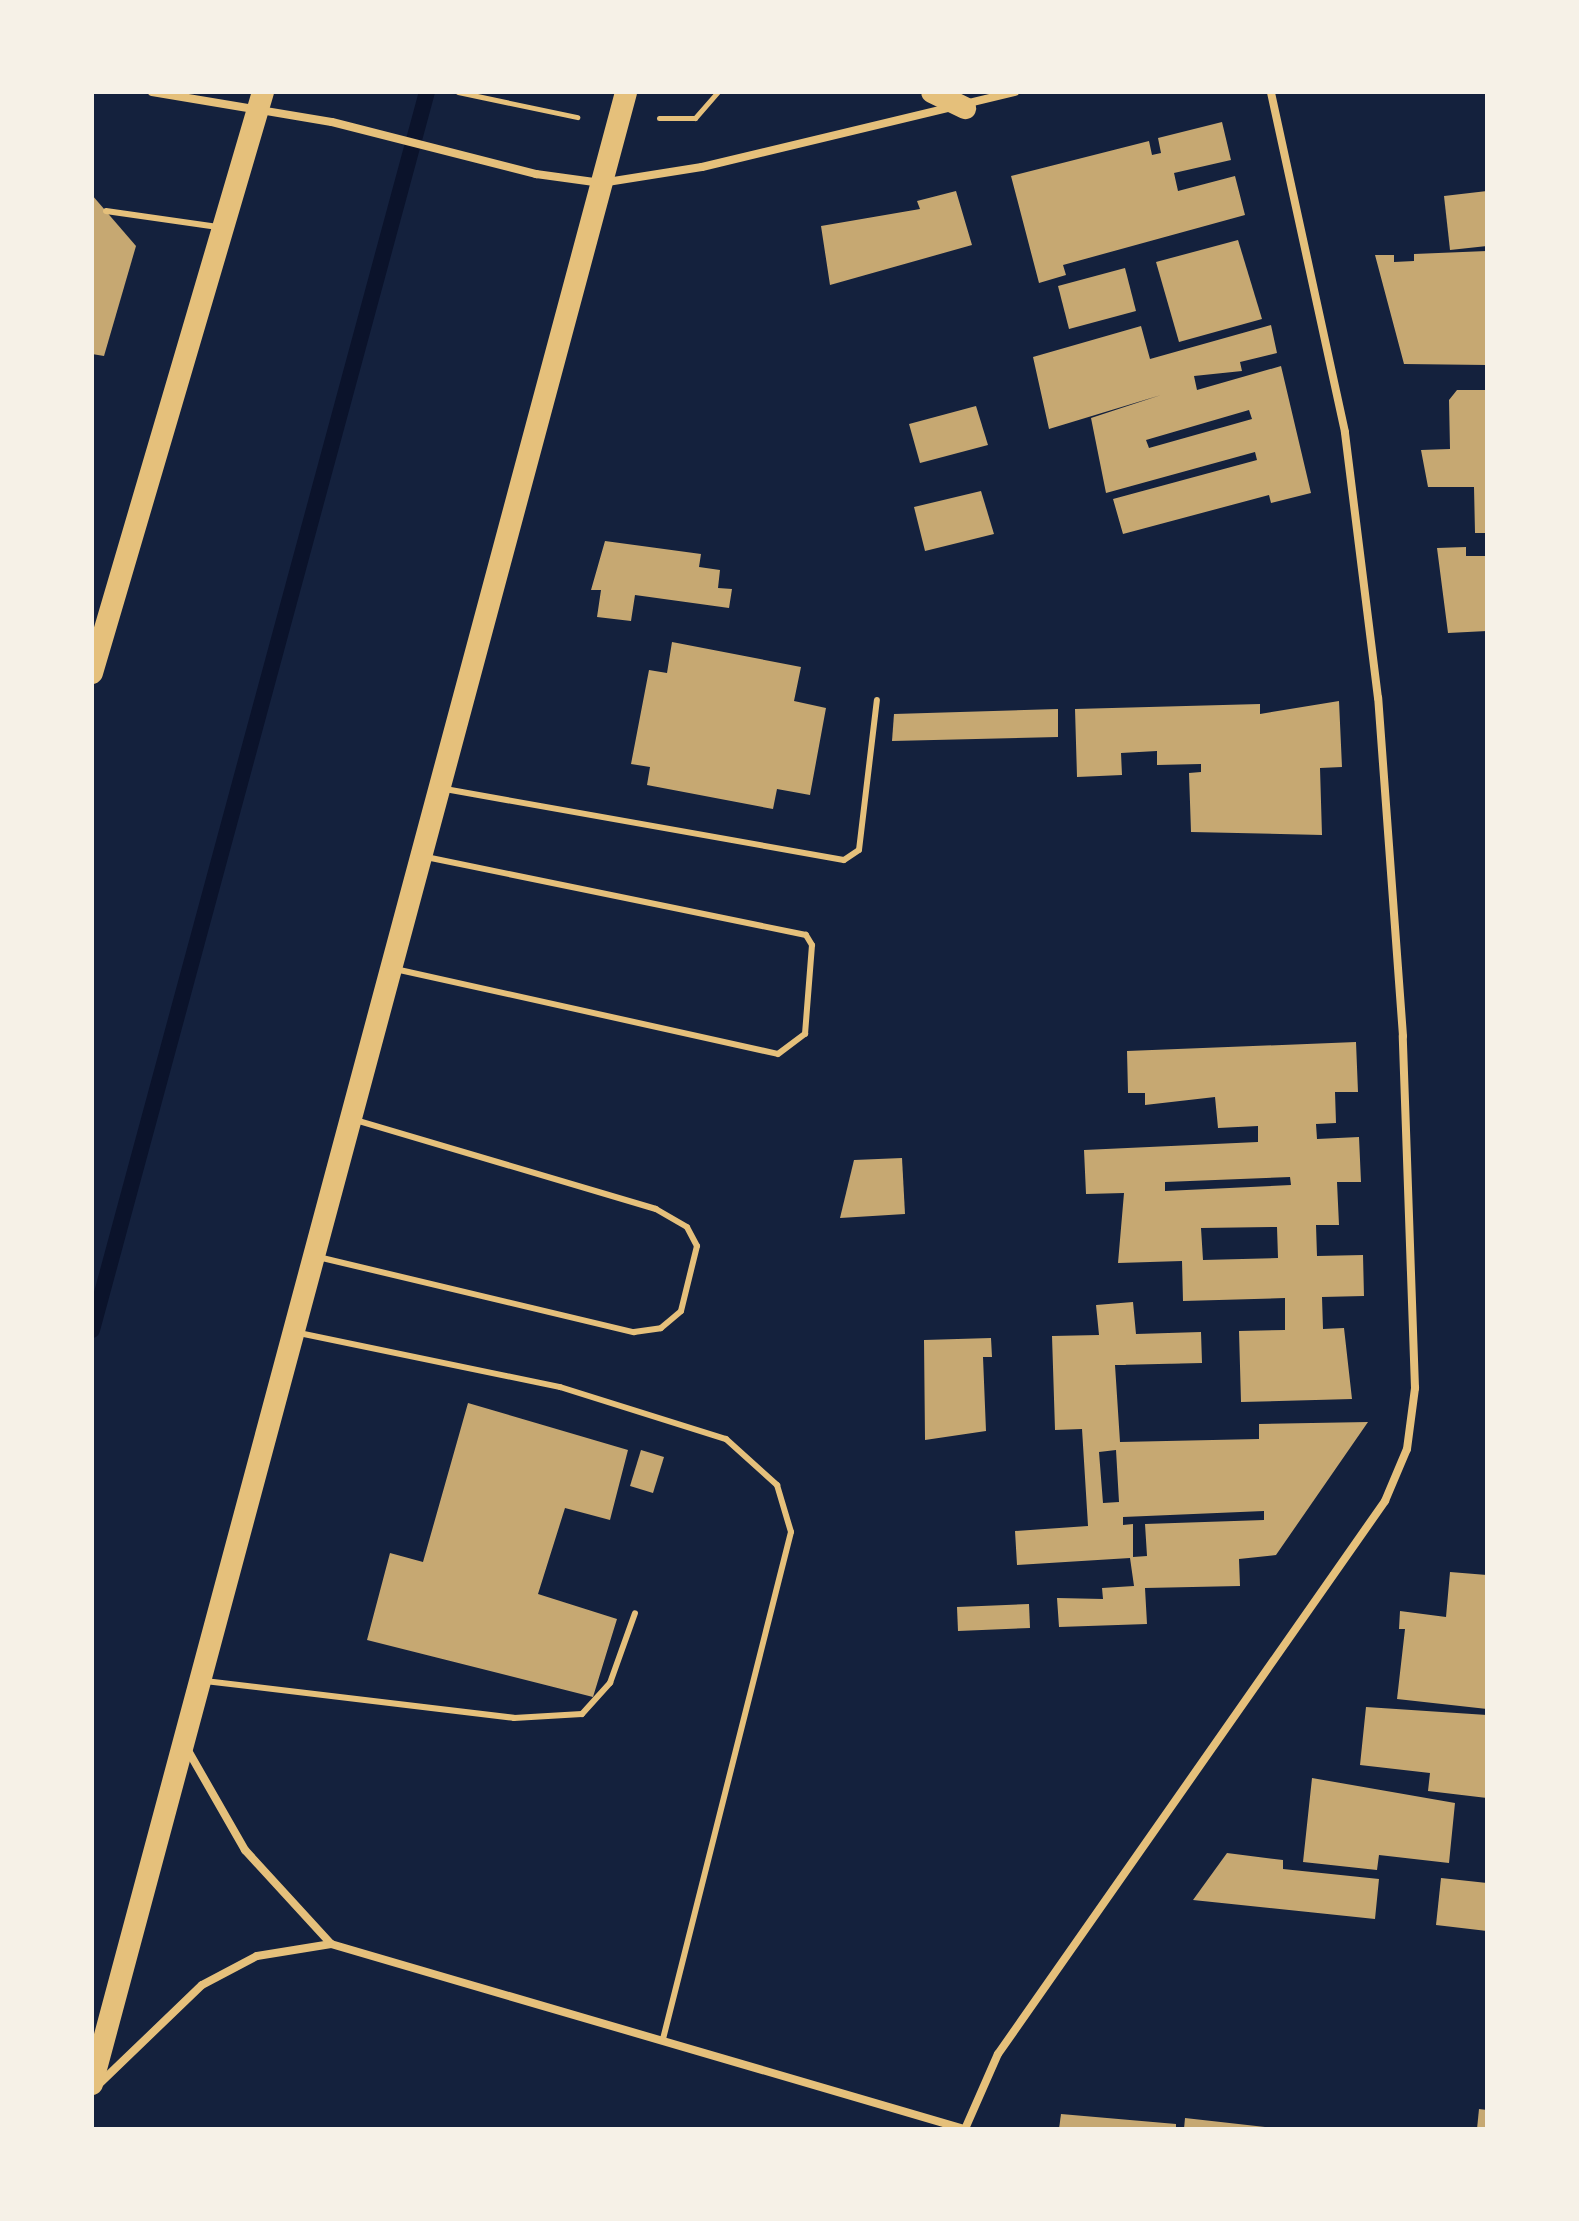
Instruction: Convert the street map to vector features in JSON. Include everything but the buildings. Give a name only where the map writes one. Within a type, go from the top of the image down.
[{"type":"highway","points":[[92,2084],[355,1120],[626,92]]},
{"type":"highway","points":[[932,92],[965,108]]},
{"type":"highway","points":[[92,673],[261,100]]},
{"type":"street","points":[[152,92],[261,100],[332,122],[536,174],[601,183],[965,108],[1015,92]]},
{"type":"street","points":[[92,2092],[202,1985],[257,1956],[331,1944],[964,2129],[998,2054],[1385,1501],[1407,1449],[1415,1388],[1403,1036],[1375,670],[1345,432],[1271,92]]},
{"type":"street","points":[[184,1743],[245,1850],[331,1944]]},
{"type":"lane","points":[[106,211],[224,228]]},
{"type":"lane","points":[[442,788],[844,860],[859,850],[877,700]]},
{"type":"lane","points":[[395,969],[778,1054],[805,1034],[812,945],[806,935],[425,857]]},
{"type":"lane","points":[[318,1257],[634,1332],[661,1328],[681,1311],[697,1246],[687,1227],[667,1215],[355,1120]]},
{"type":"lane","points":[[296,1332],[560,1387],[726,1439],[777,1485],[791,1532],[663,2039]]},
{"type":"lane","points":[[201,1680],[514,1718],[582,1714],[610,1683],[635,1613]]},
{"type":"path","points":[[458,92],[484,99]]},
{"type":"waterway","points":[[92,1330],[427,92]]}]
